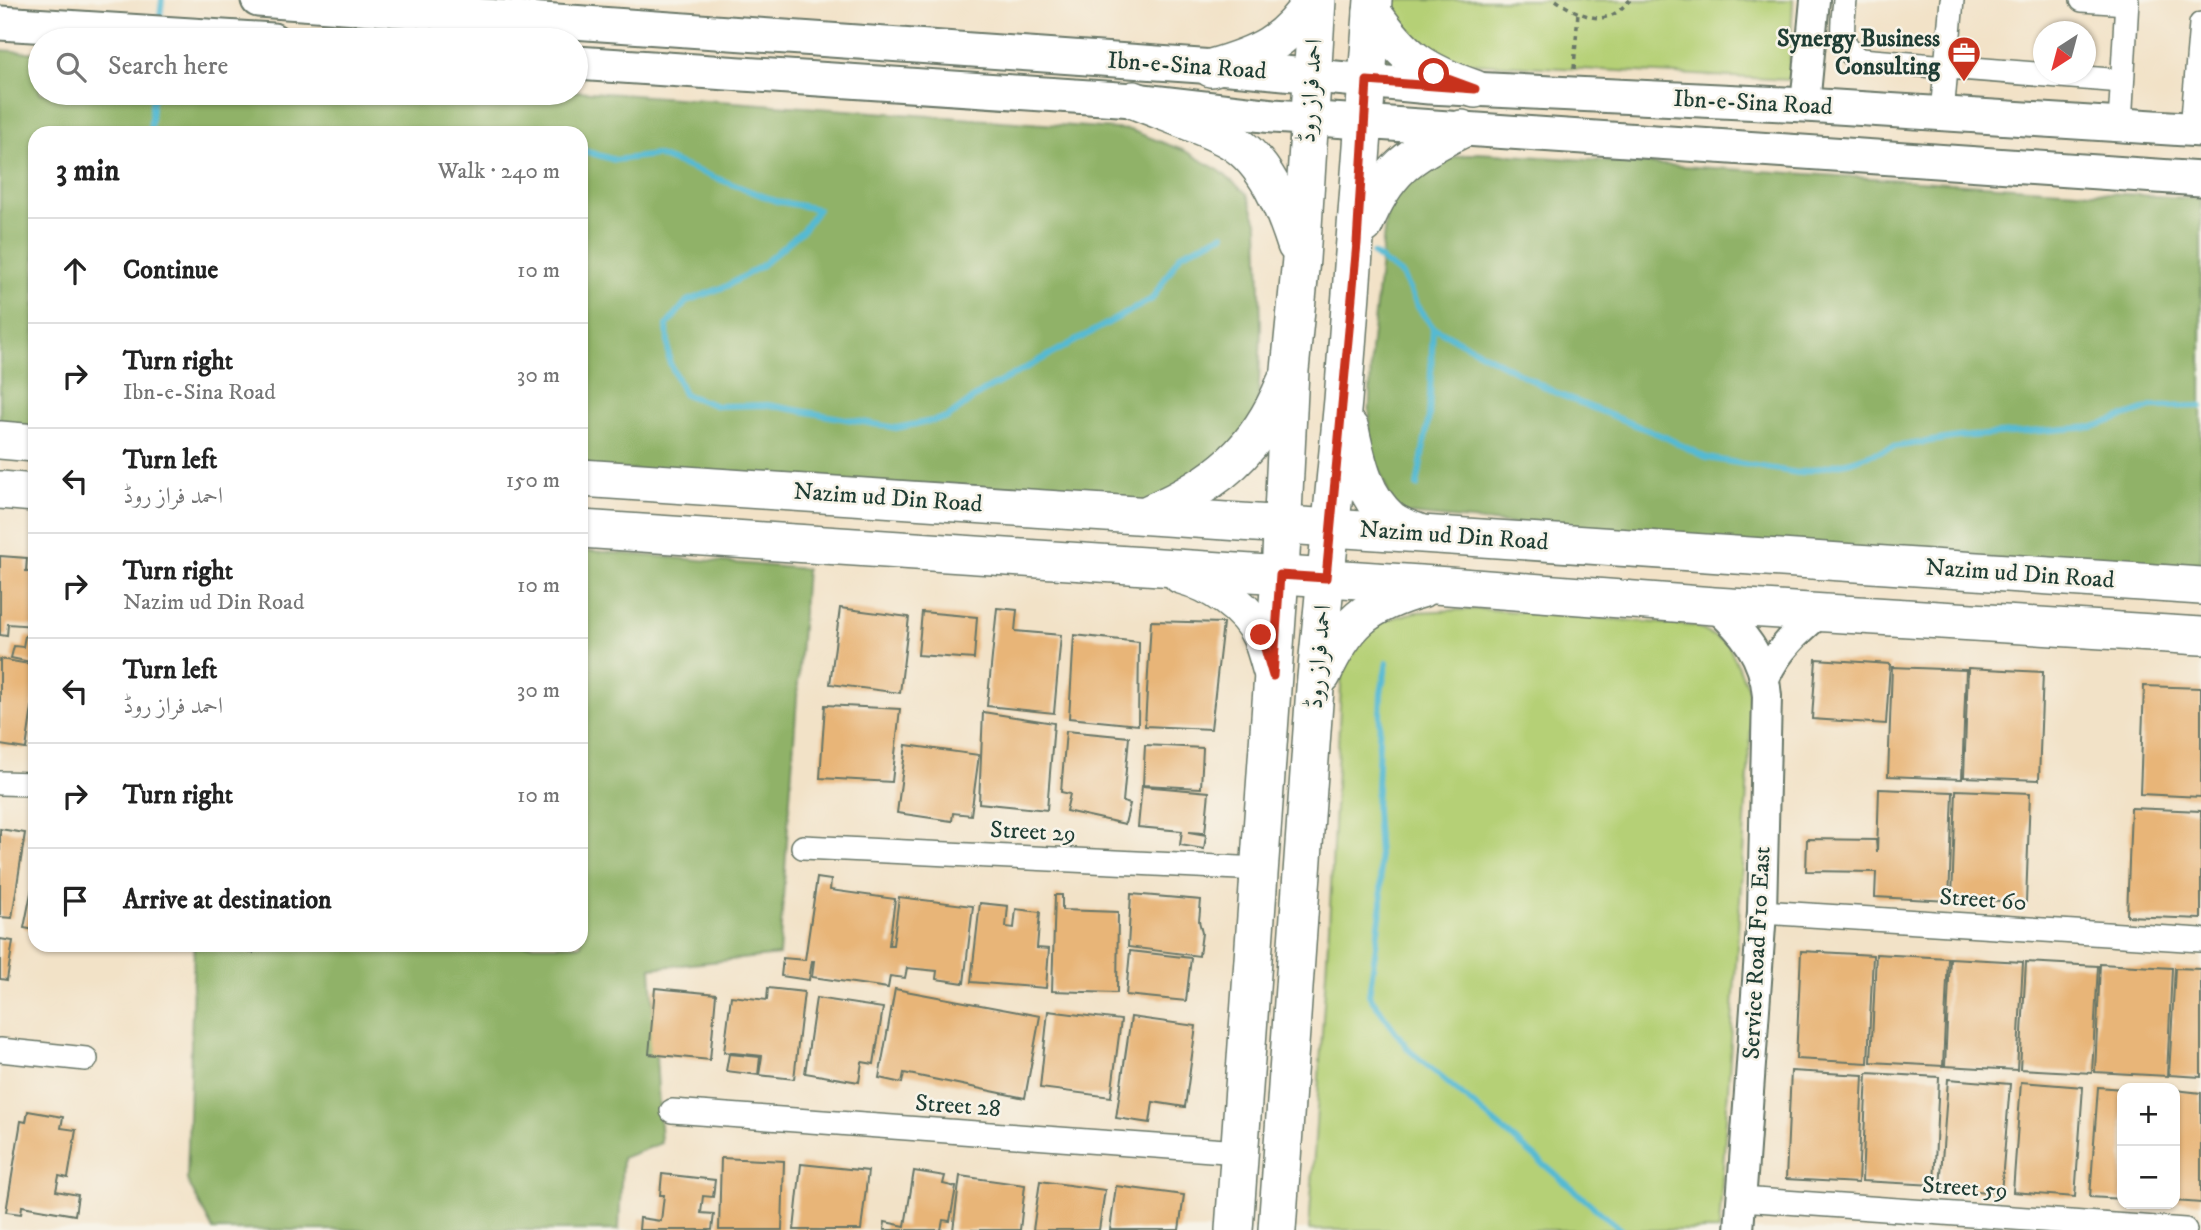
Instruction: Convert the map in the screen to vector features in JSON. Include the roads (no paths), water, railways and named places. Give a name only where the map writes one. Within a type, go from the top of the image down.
[{"type":"main road","name":"Ibn-e-Sina Road","points":[[258,0],[497,28]]},
{"type":"main road","points":[[1211,68],[1250,57],[1283,38],[1303,16],[1312,0]]},
{"type":"main road","name":"احمد فراز روڈ","points":[[1234,1230],[1317,0]]},
{"type":"main road","points":[[1373,6],[1387,34],[1402,51],[1434,74],[1475,89]]},
{"type":"main road","name":"احمد فراز روڈ","points":[[1277,1230],[1315,688],[1357,243],[1373,6]]},
{"type":"main road","points":[[0,23],[80,28]]},
{"type":"main road","name":"Ibn-e-Sina Road","points":[[588,34],[1211,68],[1475,89],[1805,105],[2197,130]]},
{"type":"main road","name":"Ibn-e-Sina Road","points":[[588,64],[1134,100],[1308,119],[2201,179]]},
{"type":"main road","points":[[1587,95],[1600,139]]},
{"type":"main road","points":[[1134,100],[1231,141],[1255,162],[1284,207],[1301,259]]},
{"type":"main road","points":[[1842,155],[1844,108]]},
{"type":"main road","points":[[1357,243],[1376,199],[1398,167],[1427,146],[1462,129]]},
{"type":"main road","points":[[1146,514],[1185,497],[1220,474],[1250,444],[1274,409],[1290,370]]},
{"type":"main road","points":[[1343,400],[1361,473],[1371,498],[1392,521],[1421,534]]},
{"type":"main road","points":[[0,440],[28,442]]},
{"type":"main road","name":"Nazim ud Din Road","points":[[588,478],[2201,586]]},
{"type":"main road","points":[[0,490],[28,492]]},
{"type":"main road","name":"Nazim ud Din Road","points":[[588,529],[1713,606],[2201,636]]},
{"type":"main road","points":[[1146,566],[1199,580],[1236,604],[1261,635],[1273,676]]},
{"type":"main road","points":[[2014,623],[2015,574]]},
{"type":"main road","points":[[1315,688],[1336,644],[1359,617],[1394,597],[1435,585]]},
{"type":"street","points":[[1805,105],[1815,0]]},
{"type":"street","points":[[1845,0],[1842,35],[1847,50],[1860,60],[2122,80]]},
{"type":"street","points":[[1942,114],[1951,0]]},
{"type":"street","points":[[2082,0],[2127,1],[2120,125]]},
{"type":"street","points":[[2197,130],[2201,24]]},
{"type":"street","name":"Service Road F10 East","points":[[1713,606],[1738,627],[1755,652],[1766,676],[1768,696],[1762,912],[1739,1230]]},
{"type":"street","points":[[1766,676],[1774,657],[1821,612]]},
{"type":"street","points":[[0,783],[28,784]]},
{"type":"street","name":"Street 29","points":[[803,847],[1259,869]]},
{"type":"street","name":"Street 60","points":[[1762,912],[2201,940]]},
{"type":"street","points":[[0,1050],[86,1059]]},
{"type":"street","name":"Street 28","points":[[672,1111],[1240,1152]]},
{"type":"street","name":"Street 59","points":[[1741,1199],[2185,1230]]},
{"type":"waterway","points":[[159,24],[162,0]]},
{"type":"waterway","points":[[151,126],[152,105]]},
{"type":"waterway","points":[[588,152],[615,160],[656,155],[776,201],[818,209],[803,230],[761,266],[727,286],[687,301],[667,325],[669,361],[684,394],[717,406],[768,405],[896,428],[947,418],[982,392],[1152,299],[1181,254],[1224,234]]},
{"type":"waterway","points":[[1373,254],[1402,275],[1419,309],[1433,327],[1558,394],[1665,437],[1707,458],[1798,473],[1851,461],[1893,447],[1958,437],[2093,427],[2152,407],[2201,406]]},
{"type":"waterway","points":[[1417,486],[1429,416],[1433,327]]},
{"type":"waterway","points":[[1387,662],[1381,693],[1376,810],[1382,903],[1369,995],[1409,1050],[1621,1230]]},
{"type":"place","name":"Synergy Business Consulting","points":[[1964,83]]}]
